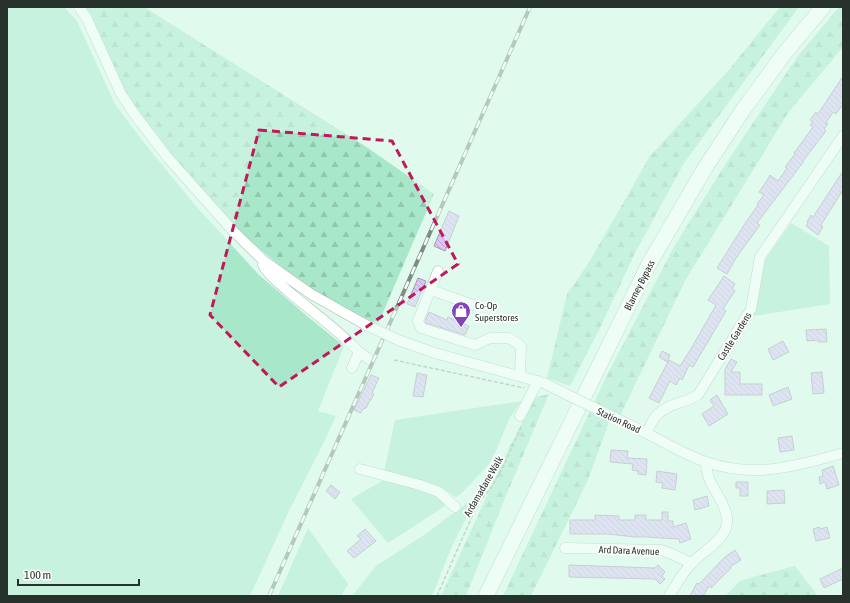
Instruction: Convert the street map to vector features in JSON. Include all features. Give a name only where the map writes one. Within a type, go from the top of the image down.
[{"type":"highway","name":"Blarney Bypass","points":[[489,590],[649,264],[705,168],[743,110],[784,54],[820,10]]},
{"type":"street","points":[[79,7],[87,19],[121,94],[168,158],[233,231],[264,261],[263,265],[267,272],[351,342],[359,352],[369,359]]},
{"type":"street","name":"Castle Gardens","points":[[646,433],[657,414],[667,408],[692,399],[698,395],[751,309],[760,257],[843,136]]},
{"type":"street","name":"Station Road","points":[[264,261],[311,294],[366,326],[398,340],[434,353],[520,376],[535,386],[544,383],[678,450],[706,462],[737,469],[755,471],[769,470],[843,453]]},
{"type":"street","points":[[438,271],[418,321],[421,328],[475,345],[490,338],[509,338],[521,346],[520,376]]},
{"type":"street","points":[[431,290],[473,305]]},
{"type":"street","points":[[352,368],[359,352]]},
{"type":"street","points":[[522,419],[535,386]]},
{"type":"street","points":[[669,596],[691,563],[722,536],[728,523],[723,505],[710,484],[706,472],[706,462]]},
{"type":"street","points":[[360,469],[420,485],[439,492],[455,507]]},
{"type":"street","name":"Ard Dara Avenue","points":[[565,548],[661,550],[691,563]]},
{"type":"path","points":[[394,360],[535,386]]},
{"type":"path","name":"Ardamadane Walk","points":[[436,596],[477,505],[503,467],[522,419]]},
{"type":"highlighted area","points":[[259,130],[392,141],[458,264],[279,387],[210,315]]},
{"type":"green space","points":[[7,7],[64,7],[77,21],[115,104],[145,144],[195,205],[258,274],[344,346],[318,411],[336,416],[289,511],[250,596],[7,596]]},
{"type":"green space","points":[[85,7],[144,7],[368,148],[434,194],[378,324],[350,311],[308,287],[247,239],[213,203],[157,138],[126,95],[106,52],[91,14]]},
{"type":"green space","points":[[780,7],[799,7],[684,163],[634,255],[601,326],[570,386],[547,378],[567,294],[588,264],[650,156],[727,72]]},
{"type":"green space","points":[[839,7],[843,7],[843,47],[788,113],[685,281],[620,416],[614,413],[609,422],[588,480],[531,596],[503,596],[608,373],[675,245],[725,165],[797,57]]},
{"type":"green space","points":[[791,223],[829,246],[830,304],[754,316],[765,260]]},
{"type":"green space","points":[[549,394],[466,596],[441,596],[506,454],[535,397]]},
{"type":"green space","points":[[522,401],[510,417],[489,464],[461,494],[455,497],[431,483],[384,472],[395,420]]},
{"type":"green space","points":[[382,481],[426,492],[438,498],[445,506],[388,543],[351,499]]},
{"type":"green space","points":[[479,494],[452,546],[432,596],[352,596],[376,566],[427,533]]},
{"type":"green space","points":[[308,528],[348,584],[341,596],[278,596]]},
{"type":"green space","points":[[795,566],[818,596],[725,596],[740,581]]},
{"type":"building","points":[[843,76],[843,104],[836,114],[833,112],[826,123],[828,124],[824,129],[826,131],[757,223],[760,225],[736,258],[727,274],[717,268],[764,195],[759,192],[770,175],[778,181],[787,168],[785,167],[795,154],[794,153],[813,127],[810,125],[813,122],[810,120],[816,112],[818,114]]},
{"type":"building","points":[[843,171],[843,190],[821,225],[823,227],[818,235],[806,226],[808,223],[807,222],[811,215],[813,217]]},
{"type":"building","points":[[449,211],[459,216],[445,251],[434,246]]},
{"type":"building","points":[[724,276],[735,284],[732,289],[735,291],[723,309],[726,311],[693,367],[689,365],[682,380],[680,378],[676,385],[670,381],[659,403],[649,398],[669,360],[680,366],[692,347],[716,305],[708,300]]},
{"type":"building","points":[[418,278],[426,281],[415,307],[407,304]]},
{"type":"building","points":[[429,312],[447,320],[448,317],[469,326],[465,335],[426,323],[425,321]]},
{"type":"building","points":[[826,329],[827,342],[818,342],[818,340],[807,341],[806,330]]},
{"type":"building","points":[[783,341],[789,352],[773,360],[768,349]]},
{"type":"building","points":[[662,351],[670,355],[667,362],[659,357]]},
{"type":"building","points":[[731,359],[737,362],[731,372],[740,372],[740,384],[762,384],[762,395],[725,395],[725,369]]},
{"type":"building","points":[[822,372],[824,393],[813,394],[811,373]]},
{"type":"building","points":[[417,373],[427,375],[423,397],[413,396]]},
{"type":"building","points":[[371,375],[379,378],[372,393],[374,394],[371,400],[361,413],[354,410]]},
{"type":"building","points":[[788,387],[792,399],[773,406],[769,395]]},
{"type":"building","points":[[717,395],[728,414],[709,426],[702,414],[714,406],[710,400]]},
{"type":"building","points":[[792,436],[794,450],[780,452],[778,438]]},
{"type":"building","points":[[611,450],[628,451],[627,458],[647,459],[646,475],[638,474],[638,471],[632,470],[633,464],[610,462]]},
{"type":"building","points":[[833,466],[839,485],[827,489],[825,482],[820,484],[819,477],[823,476],[822,470]]},
{"type":"building","points":[[657,471],[677,474],[675,490],[662,488],[663,483],[656,482]]},
{"type":"building","points":[[736,482],[748,482],[748,496],[740,496],[740,488],[736,488]]},
{"type":"building","points":[[331,485],[340,492],[335,499],[326,491]]},
{"type":"building","points":[[784,490],[785,503],[767,504],[767,491]]},
{"type":"building","points":[[707,496],[709,506],[695,510],[693,500]]},
{"type":"building","points":[[662,512],[668,512],[668,521],[673,521],[673,527],[686,523],[691,539],[680,543],[679,539],[608,534],[570,534],[570,520],[595,520],[595,515],[619,516],[619,520],[635,520],[635,515],[646,515],[646,520],[662,520]]},
{"type":"building","points":[[819,527],[820,529],[827,527],[830,538],[816,541],[813,529]]},
{"type":"building","points":[[365,529],[376,541],[354,558],[347,551],[361,539],[357,536]]},
{"type":"building","points":[[735,550],[741,560],[730,567],[731,568],[711,588],[709,586],[703,596],[690,596],[697,583],[699,584],[725,557]]},
{"type":"building","points":[[569,565],[655,568],[658,565],[665,572],[662,576],[665,579],[660,584],[655,579],[569,577]]},
{"type":"building","points":[[843,568],[843,579],[824,588],[820,579]]},
{"type":"railway","points":[[269,596],[530,7]]},
{"type":"place","name":"Co-Op Superstores","points":[[461,328]]}]
